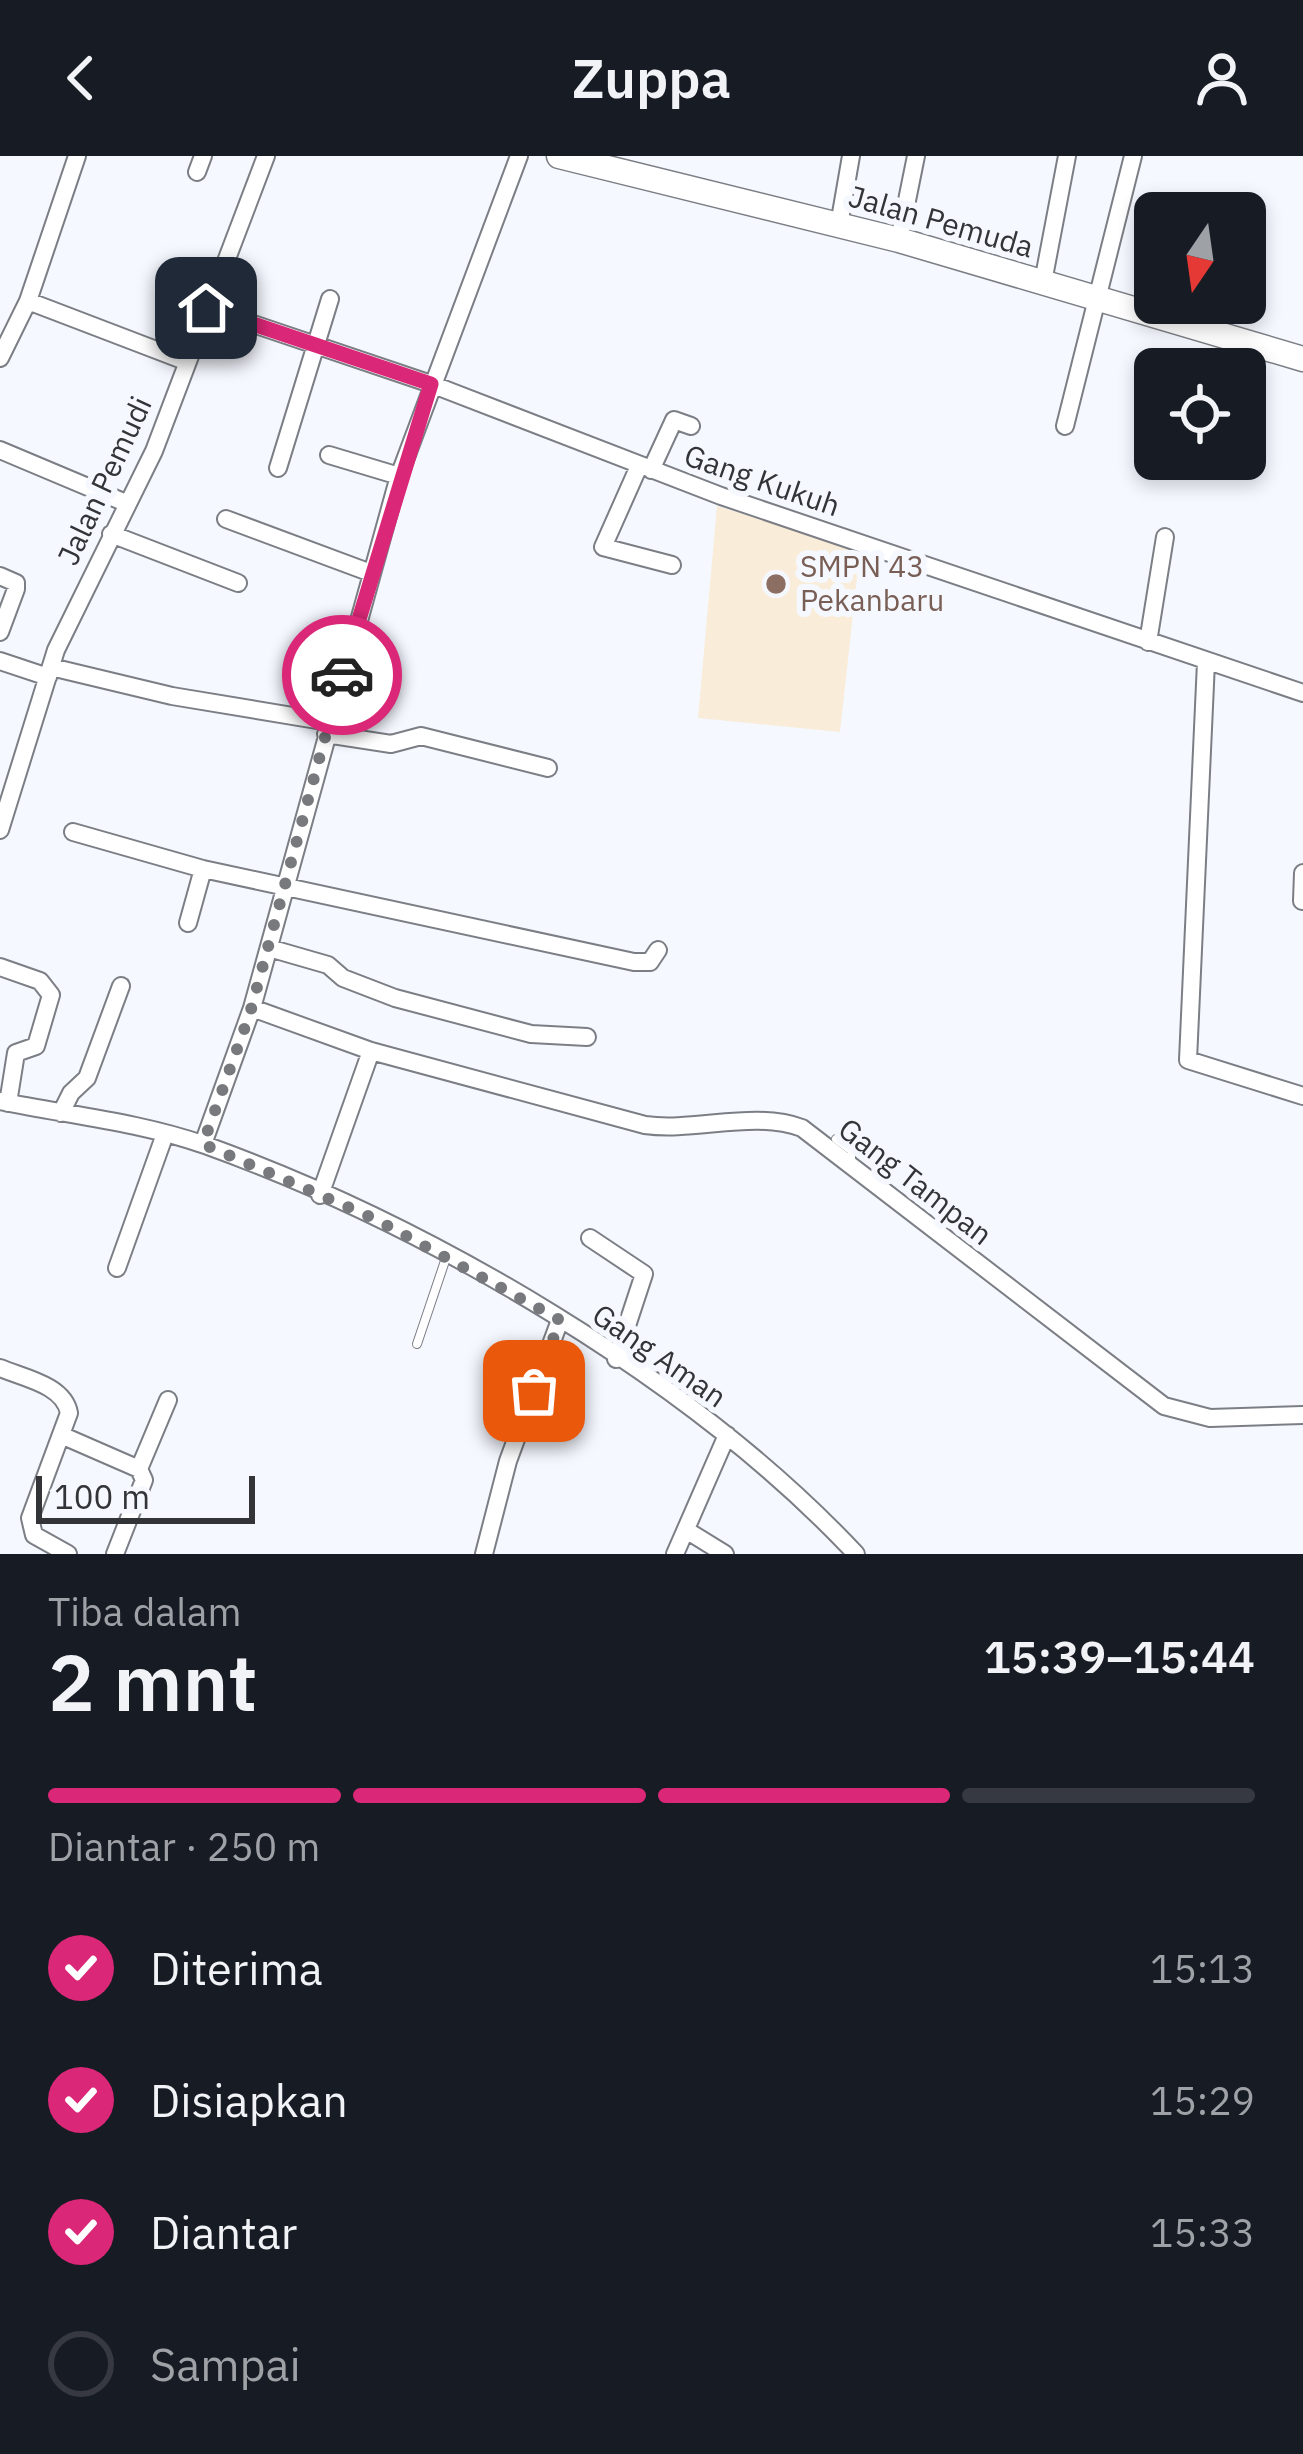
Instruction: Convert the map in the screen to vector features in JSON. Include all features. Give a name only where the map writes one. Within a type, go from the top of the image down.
[{"type":"main road","name":"Jalan Pemuda","points":[[559,156],[899,240],[1303,359]]},
{"type":"street","points":[[0,358],[28,301],[77,156]]},
{"type":"street","name":"Jalan Pemudi","points":[[0,830],[49,672],[154,451],[266,156]]},
{"type":"street","points":[[203,1144],[252,1008],[399,476],[519,156]]},
{"type":"street","points":[[839,225],[851,156]]},
{"type":"street","points":[[899,240],[916,156]]},
{"type":"street","points":[[1043,282],[1067,156]]},
{"type":"street","points":[[1066,426],[1094,298],[1133,156]]},
{"type":"street","points":[[278,468],[330,299]]},
{"type":"street","points":[[28,301],[185,361]]},
{"type":"street","name":"Gang Kukuh","points":[[206,308],[431,384],[645,468],[1303,694]]},
{"type":"street","points":[[672,565],[603,548],[674,420],[691,426]]},
{"type":"street","points":[[0,450],[126,502]]},
{"type":"street","points":[[328,455],[399,476]]},
{"type":"street","points":[[226,520],[371,573]]},
{"type":"street","points":[[111,534],[238,583]]},
{"type":"street","points":[[1148,642],[1166,537]]},
{"type":"street","points":[[0,576],[16,583],[0,632]]},
{"type":"street","points":[[0,661],[391,744],[421,736],[548,767]]},
{"type":"street","points":[[1206,662],[1188,1060],[1303,1096]]},
{"type":"street","points":[[73,832],[203,869],[634,962],[650,962],[658,950]]},
{"type":"street","points":[[188,922],[203,869]]},
{"type":"street","points":[[1301,902],[1303,873]]},
{"type":"street","points":[[269,948],[328,965],[343,979],[394,998],[531,1034],[587,1037]]},
{"type":"street","points":[[0,967],[40,981],[51,995],[37,1046],[16,1054],[4,1102]]},
{"type":"street","points":[[61,1113],[71,1093],[87,1078],[121,986]]},
{"type":"street","name":"Gang Tampan","points":[[252,1008],[371,1052],[645,1125],[680,1129],[792,1124],[1164,1406],[1210,1418],[1303,1415]]},
{"type":"street","points":[[320,1195],[371,1052]]},
{"type":"street","name":"Gang Aman","points":[[4,1102],[203,1144],[447,1255],[560,1320],[727,1436],[816,1511],[856,1554]]},
{"type":"street","points":[[118,1268],[165,1135]]},
{"type":"street","points":[[590,1238],[644,1274],[616,1359]]},
{"type":"street","points":[[484,1554],[508,1461],[560,1320]]},
{"type":"street","points":[[0,1368],[61,1394],[69,1412],[30,1525],[34,1535],[68,1554]]},
{"type":"street","points":[[115,1554],[143,1480],[140,1469],[168,1400]]},
{"type":"street","points":[[61,1436],[140,1469]]},
{"type":"street","points":[[675,1554],[727,1436]]},
{"type":"street","points":[[686,1530],[725,1554]]},
{"type":"lane","points":[[836,1139],[852,1151],[850,1164]]},
{"type":"lane","points":[[417,1344],[447,1255]]},
{"type":"shaded area","points":[[717,506],[860,550],[840,732],[698,718]]},
{"type":"way so far","points":[[342,675],[250,1013],[203,1144],[375,1219],[464,1263],[560,1320],[534,1391]]},
{"type":"place","name":"SMPN 43 Pekanbaru","points":[[776,584]]},
{"type":"route","points":[[206,308],[431,384],[399,476],[342,675]]}]
